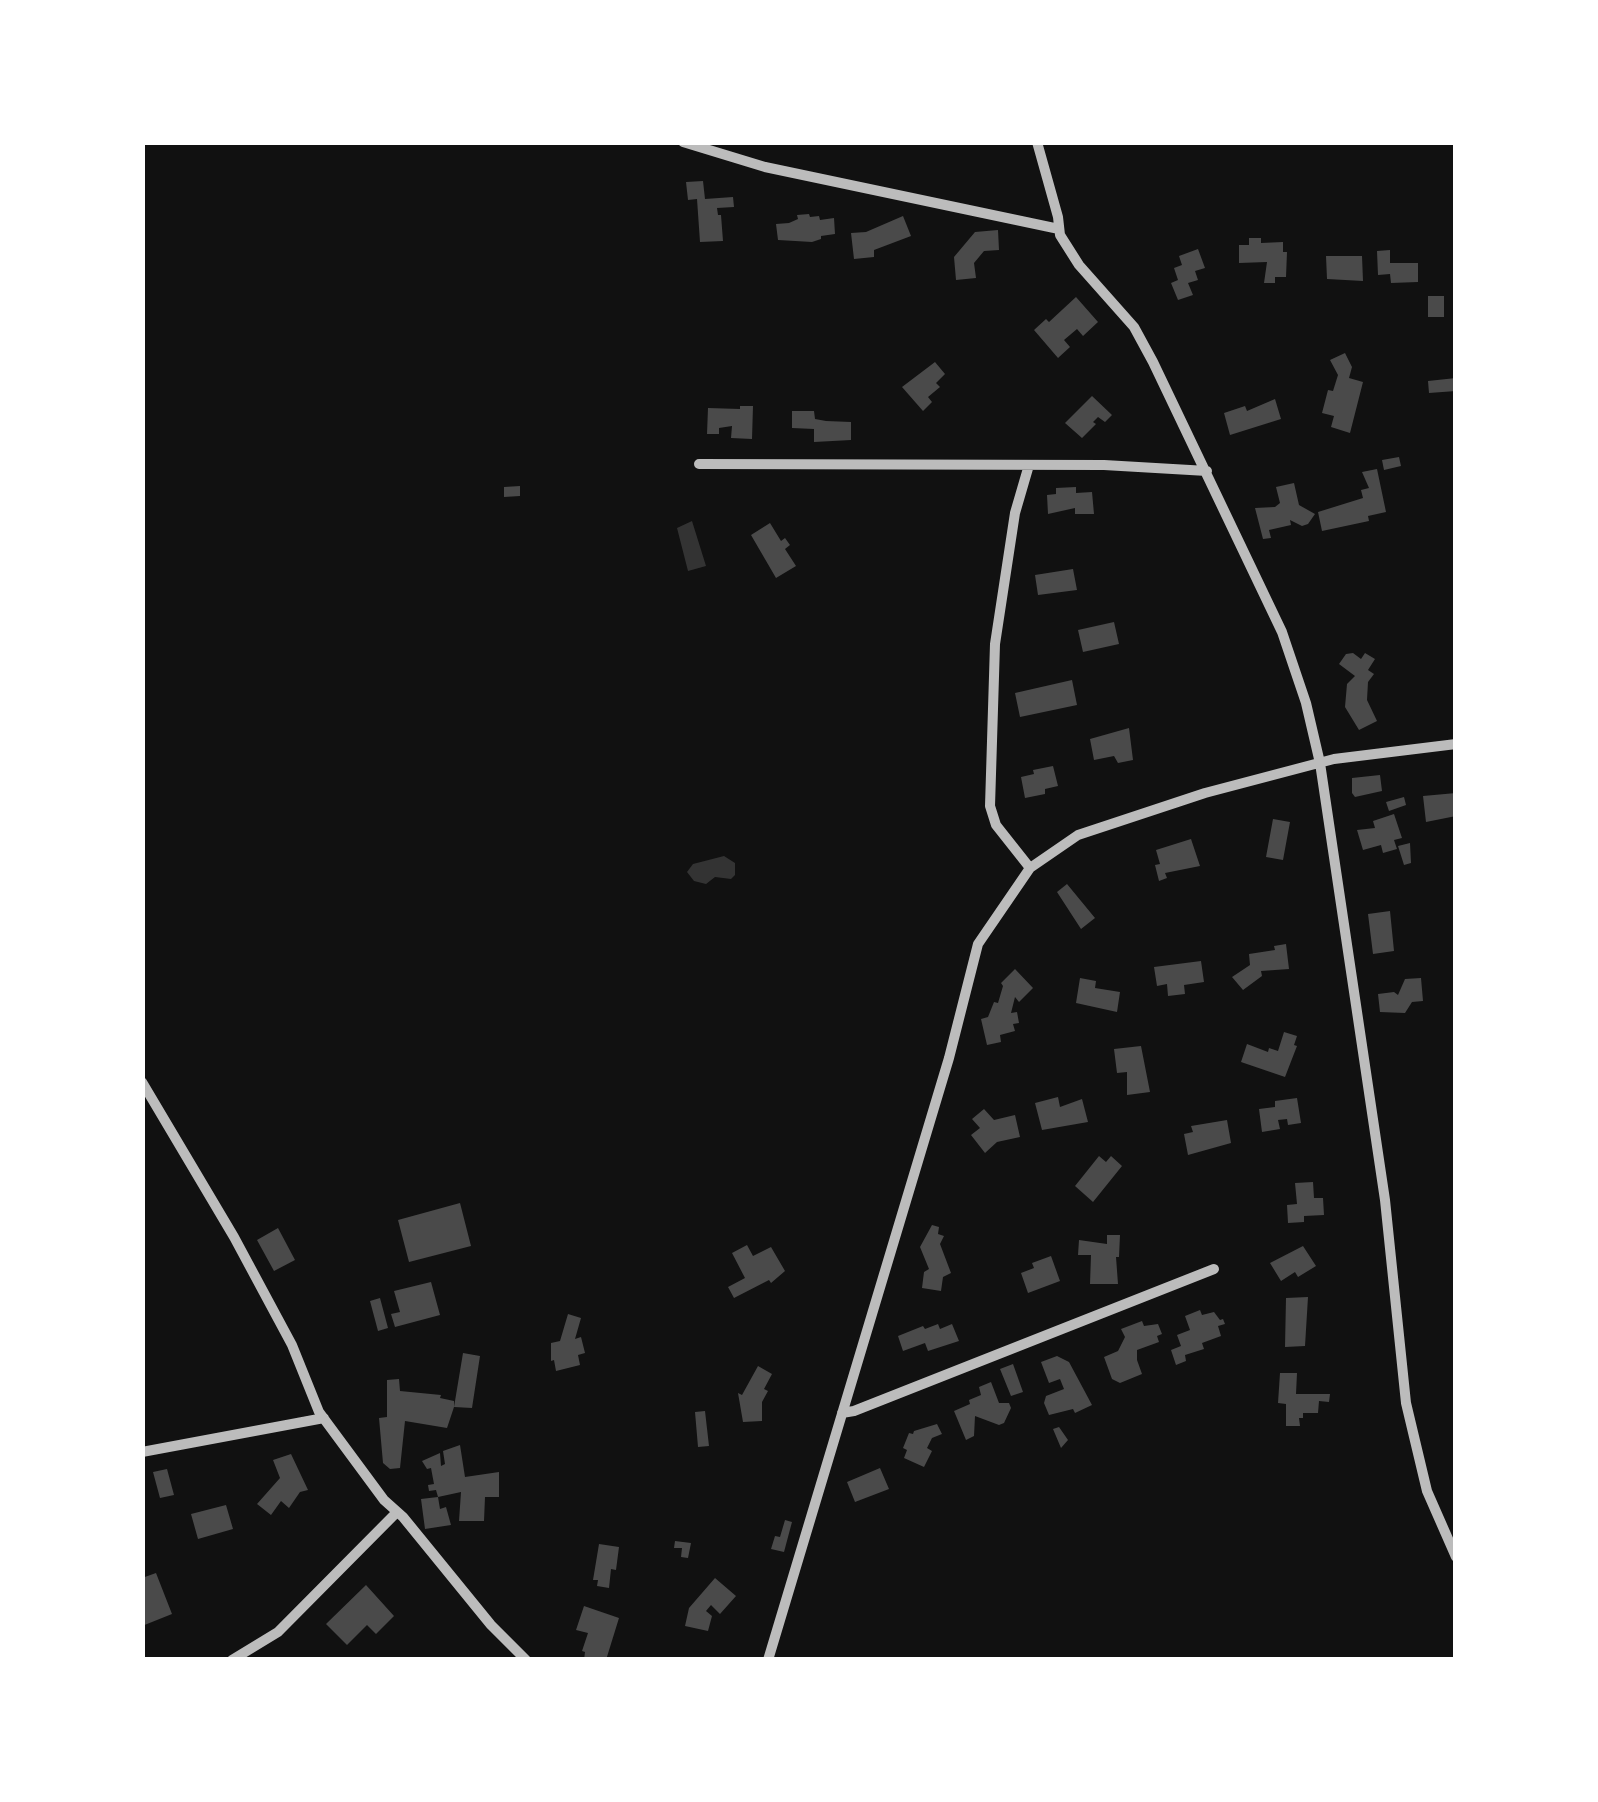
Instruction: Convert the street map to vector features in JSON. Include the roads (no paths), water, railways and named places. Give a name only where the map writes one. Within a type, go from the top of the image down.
[{"type":"street","points":[[682,142],[765,167],[1059,229]]},
{"type":"street","points":[[1037,142],[1059,229],[1079,265],[1134,327],[1295,664],[1320,763],[1385,1200],[1406,1402],[1427,1491],[1456,1557]]},
{"type":"street","points":[[699,464],[1104,464],[1206,471]]},
{"type":"street","points":[[1029,465],[1015,513],[995,644],[990,806],[996,825],[1030,868]]},
{"type":"street","points":[[768,1660],[949,1058],[978,944],[1030,868],[1078,835],[1204,793],[1320,763],[1456,744]]},
{"type":"street","points":[[142,1082],[292,1345],[324,1418],[384,1500],[526,1660]]},
{"type":"street","points":[[842,1413],[1214,1268]]},
{"type":"street","points":[[142,1452],[324,1418]]},
{"type":"street","points":[[232,1660],[278,1632],[398,1512]]}]
